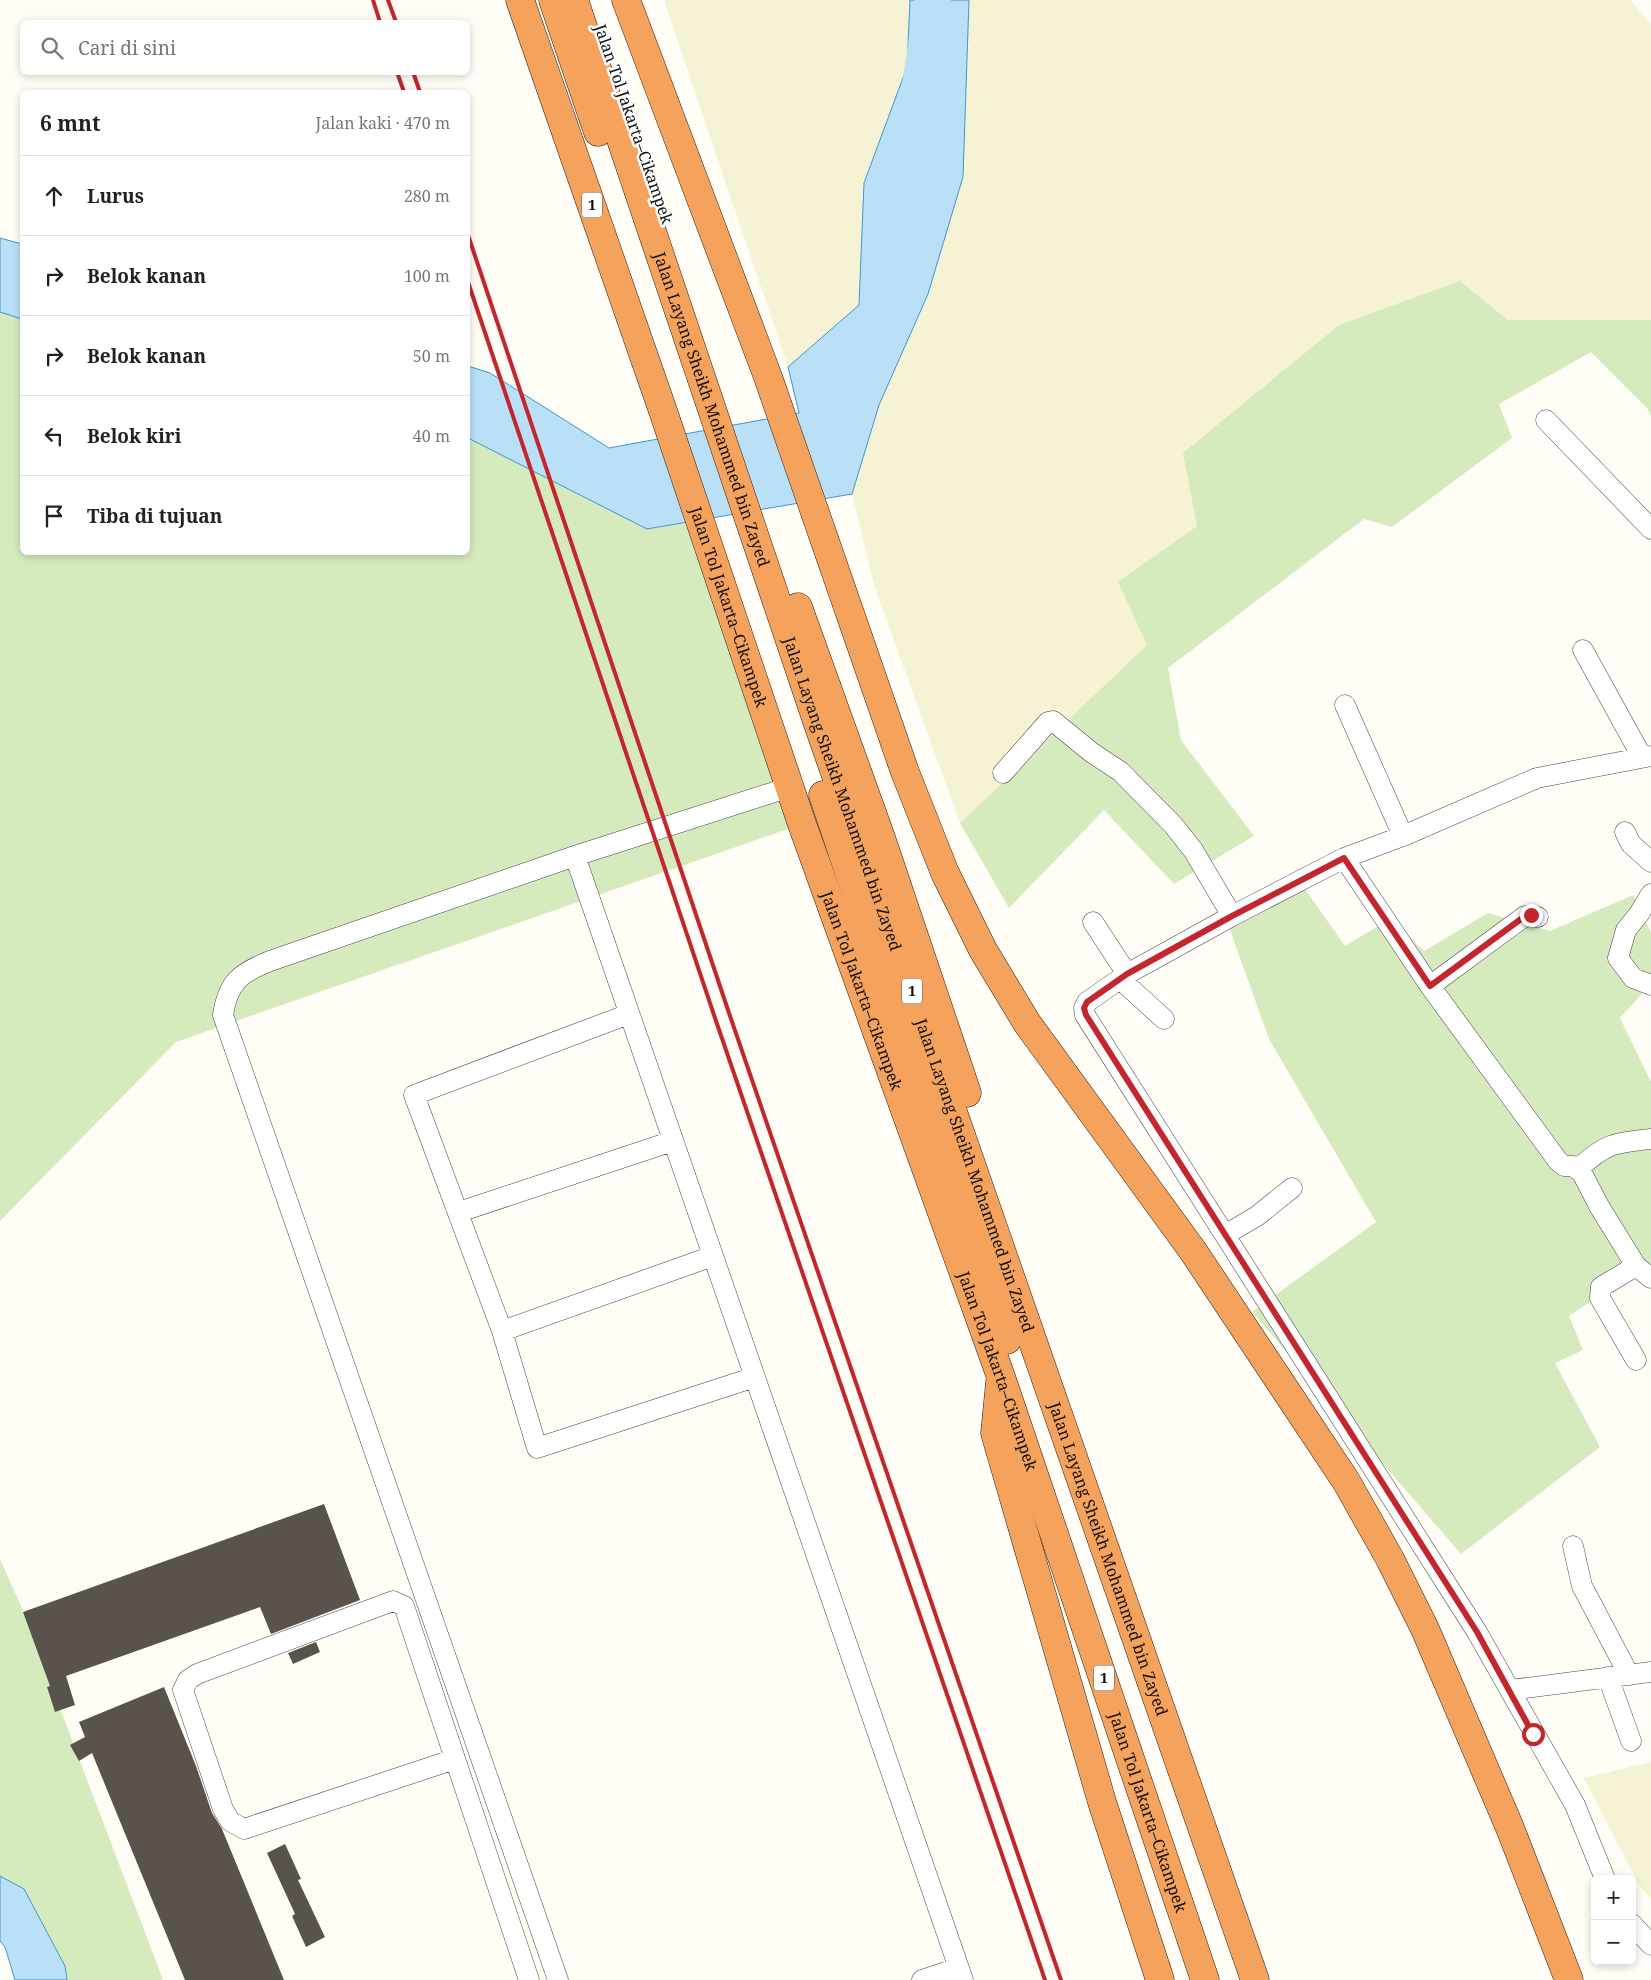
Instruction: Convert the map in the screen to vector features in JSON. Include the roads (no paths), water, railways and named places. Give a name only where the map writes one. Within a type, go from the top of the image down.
[{"type":"highway","name":"Jalan Tol Jakarta–Cikampek","points":[[520,0],[663,411],[790,787],[1000,1377],[1205,1980]]},
{"type":"highway","name":"Jalan Layang Sheikh Mohammed bin Zayed","points":[[553,0],[1225,1980]]},
{"type":"highway","name":"Jalan Layang Sheikh Mohammed bin Zayed","points":[[574,0],[818,724],[1255,1980]]},
{"type":"highway","name":"Jalan Tol Jakarta–Cikampek","points":[[592,0],[799,610],[883,844],[1268,1980]]},
{"type":"highway","points":[[626,0],[768,377],[839,575],[906,772],[945,873],[983,950],[1027,1023],[1194,1251],[1346,1481],[1390,1559],[1425,1629],[1510,1828],[1569,1980]]},
{"type":"highway","points":[[1000,1377],[995,1433],[1102,1802],[1160,1980]]},
{"type":"street","points":[[1546,420],[1651,529]]},
{"type":"street","points":[[1583,650],[1646,756],[1537,778],[1403,836],[1344,858],[1232,916],[1123,976],[1087,1002],[1084,1008],[1086,1015],[1477,1632],[1575,1805],[1603,1875]]},
{"type":"street","points":[[1345,705],[1403,836]]},
{"type":"street","points":[[1003,773],[1048,722],[1053,721],[1121,772],[1174,826],[1193,850],[1232,916]]},
{"type":"street","points":[[558,1980],[223,1015],[228,992],[238,978],[251,969],[575,856],[790,787]]},
{"type":"street","points":[[1624,832],[1631,844],[1647,851]]},
{"type":"street","points":[[575,856],[961,1974],[922,1980]]},
{"type":"street","points":[[1344,858],[1430,986],[1558,1161],[1564,1166],[1578,1169],[1587,1180],[1598,1206],[1643,1272],[1601,1287],[1599,1291],[1600,1298],[1636,1360]]},
{"type":"street","points":[[1651,894],[1639,914],[1626,930],[1618,958],[1633,978],[1651,985]]},
{"type":"street","points":[[1430,986],[1525,916],[1538,917]]},
{"type":"street","points":[[1093,922],[1123,976],[1164,1019]]},
{"type":"street","points":[[629,1014],[414,1095],[502,1331],[537,1448],[755,1378]]},
{"type":"street","points":[[1578,1169],[1604,1146],[1613,1143],[1651,1139]]},
{"type":"street","points":[[459,1212],[673,1141]]},
{"type":"street","points":[[1225,1235],[1257,1216],[1292,1188]]},
{"type":"street","points":[[502,1331],[713,1256]]},
{"type":"street","points":[[1573,1546],[1582,1586],[1629,1675]]},
{"type":"street","points":[[455,1759],[244,1829],[230,1821],[223,1809],[183,1690],[188,1680],[197,1674],[393,1601],[404,1606],[529,1980]]},
{"type":"street","points":[[1510,1690],[1651,1672]]},
{"type":"street","points":[[1608,1677],[1631,1741]]},
{"type":"street","points":[[1636,1928],[1651,1945]]},
{"type":"water","points":[[910,0],[969,0],[963,177],[928,294],[879,405],[852,494],[647,529],[470,439],[470,367],[490,373],[609,448],[799,413],[788,367],[859,305],[864,183],[907,67]]},
{"type":"water","points":[[0,238],[20,243],[20,318],[0,312]]},
{"type":"water","points":[[0,1876],[24,1889],[65,1966],[67,1980],[15,1980],[5,1947],[0,1941]]},
{"type":"waterway","points":[[917,105],[933,0]]},
{"type":"railway","points":[[373,0],[379,20]]},
{"type":"railway","points":[[388,0],[395,20]]},
{"type":"railway","points":[[398,75],[403,90]]},
{"type":"railway","points":[[414,75],[419,90]]},
{"type":"railway","points":[[470,241],[729,1013],[1061,1980]]},
{"type":"railway","points":[[470,288],[715,1018],[1045,1980]]}]
